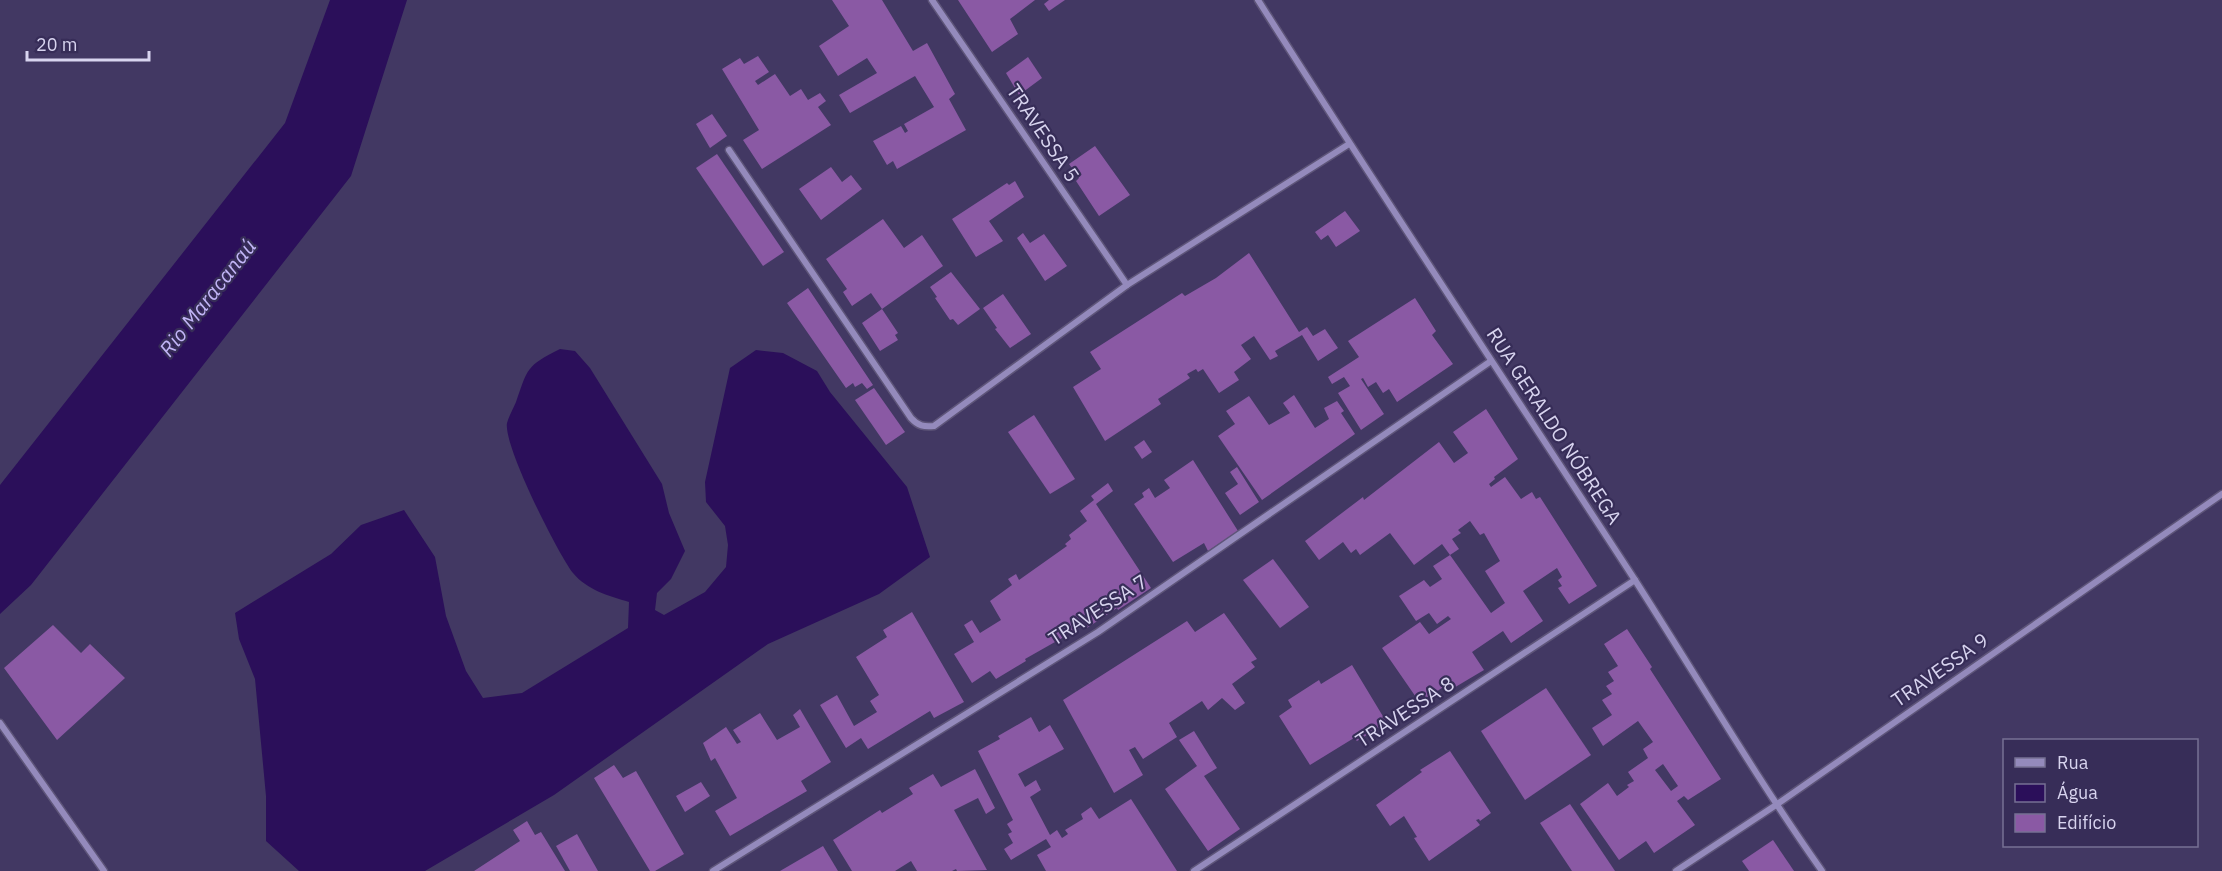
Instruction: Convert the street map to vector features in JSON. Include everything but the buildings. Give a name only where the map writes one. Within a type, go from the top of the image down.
[{"type":"street","name":"TRAVESSA 5","points":[[932,0],[1127,285]]},
{"type":"street","name":"RUA GERALDO NÓBREGA","points":[[1258,0],[1349,144],[1635,580],[1776,806],[1822,871]]},
{"type":"street","points":[[729,150],[917,425],[926,427],[934,426],[1127,285],[1349,144]]},
{"type":"street","name":"TRAVESSA 7","points":[[713,871],[1098,632],[1491,361]]},
{"type":"street","name":"TRAVESSA 9","points":[[1676,871],[1776,806],[2222,494]]},
{"type":"street","name":"TRAVESSA 8","points":[[1194,871],[1635,580]]},
{"type":"street","points":[[0,723],[104,871]]},
{"type":"water","name":"Rio Maracanaú","points":[[330,0],[407,0],[351,176],[31,585],[0,614],[0,485],[285,123]]},
{"type":"water","points":[[560,349],[575,351],[590,368],[662,484],[669,513],[685,551],[671,579],[657,593],[655,610],[664,615],[705,592],[726,567],[728,545],[725,526],[706,502],[705,482],[730,368],[756,350],[783,353],[817,371],[830,392],[907,487],[930,557],[879,594],[768,644],[554,795],[425,871],[299,871],[266,841],[266,796],[255,679],[239,639],[235,613],[331,554],[361,525],[404,510],[435,557],[446,616],[466,671],[483,698],[522,693],[628,628],[629,602],[599,592],[585,584],[573,573],[566,562],[544,523],[522,475],[508,435],[507,423],[526,375],[534,364]]}]
